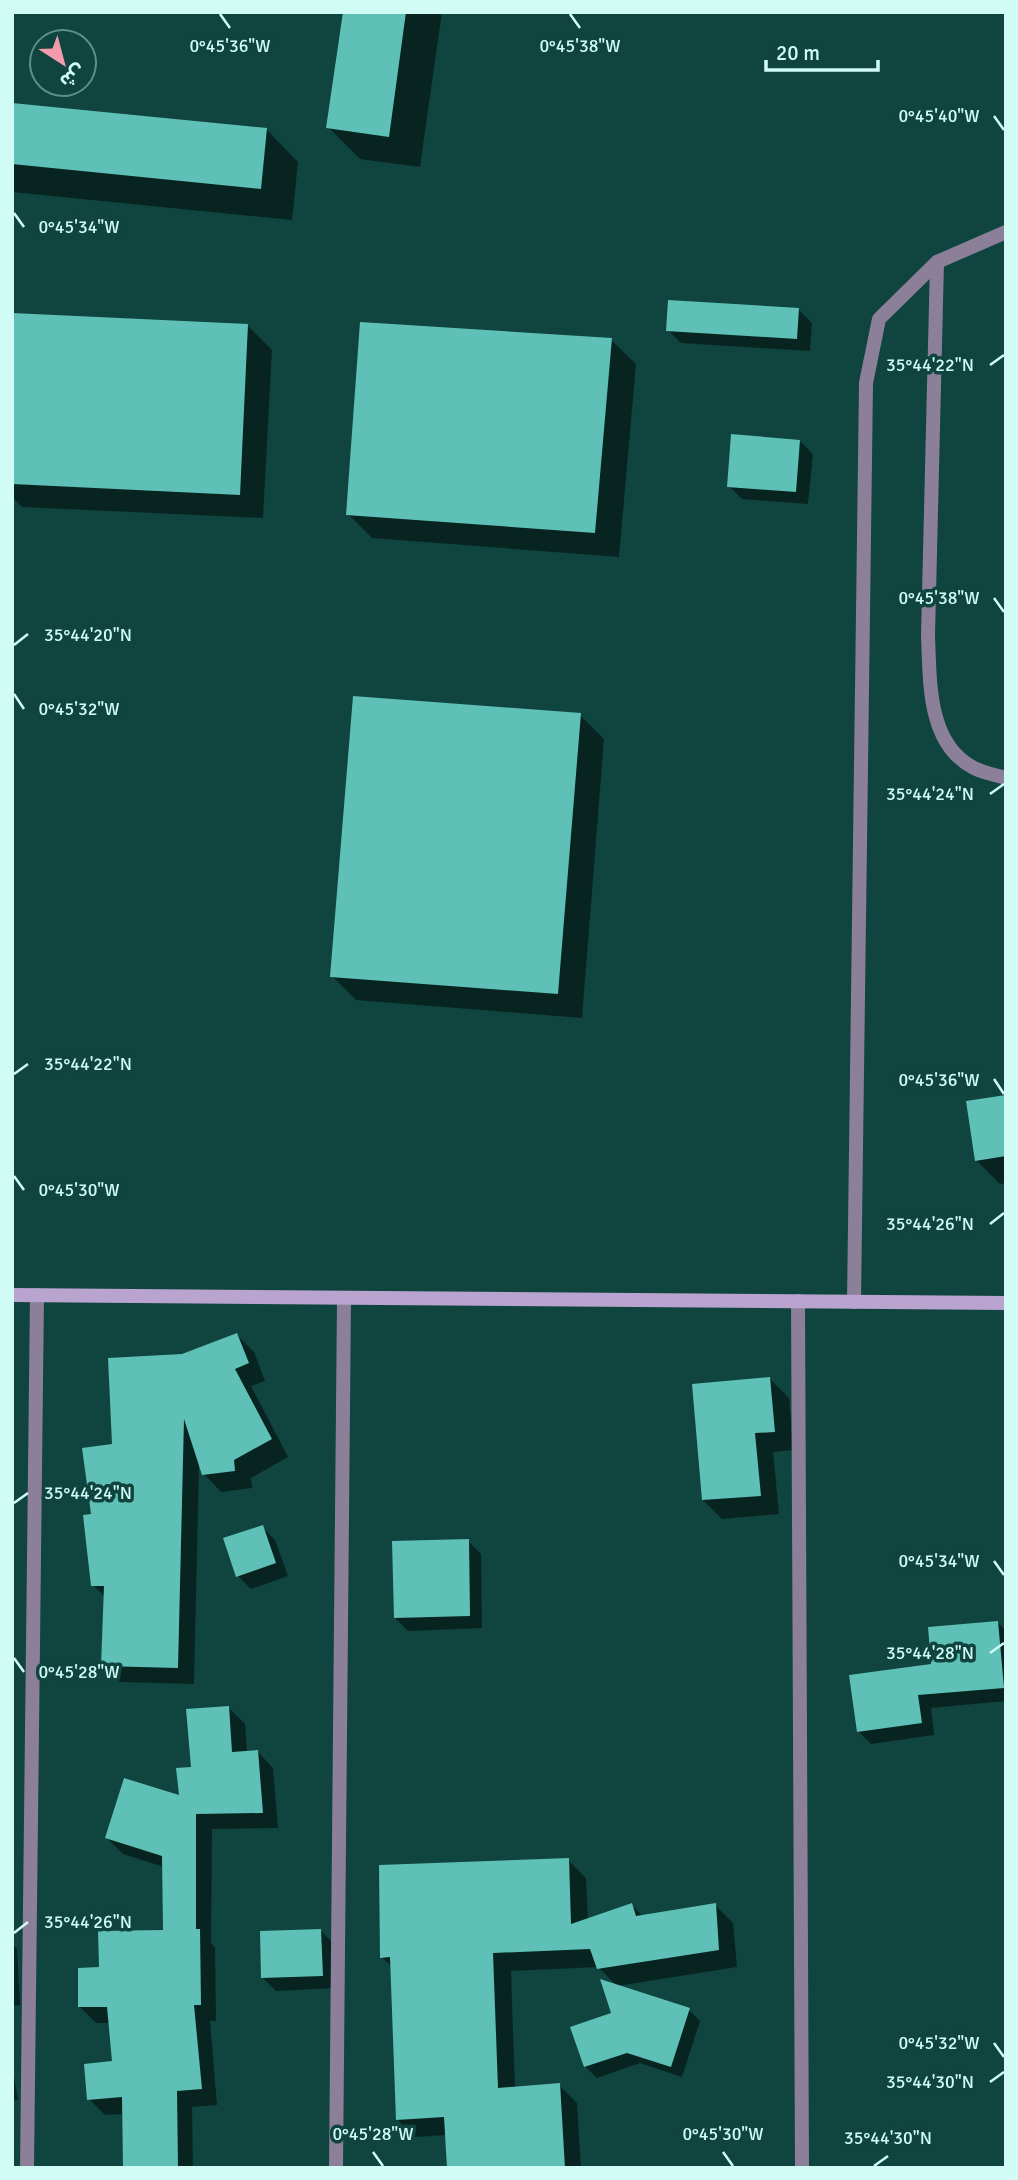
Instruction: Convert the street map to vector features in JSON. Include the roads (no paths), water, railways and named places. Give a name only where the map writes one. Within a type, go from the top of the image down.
[{"type":"main road","points":[[12,1295],[1006,1303]]},
{"type":"street","points":[[854,1302],[866,383],[879,319],[936,262],[1006,232]]},
{"type":"street","points":[[936,262],[928,635],[931,695],[944,741],[973,768],[1006,778]]},
{"type":"street","points":[[27,2168],[37,1295]]},
{"type":"street","points":[[336,2168],[344,1298]]},
{"type":"street","points":[[798,1301],[802,2168]]}]
